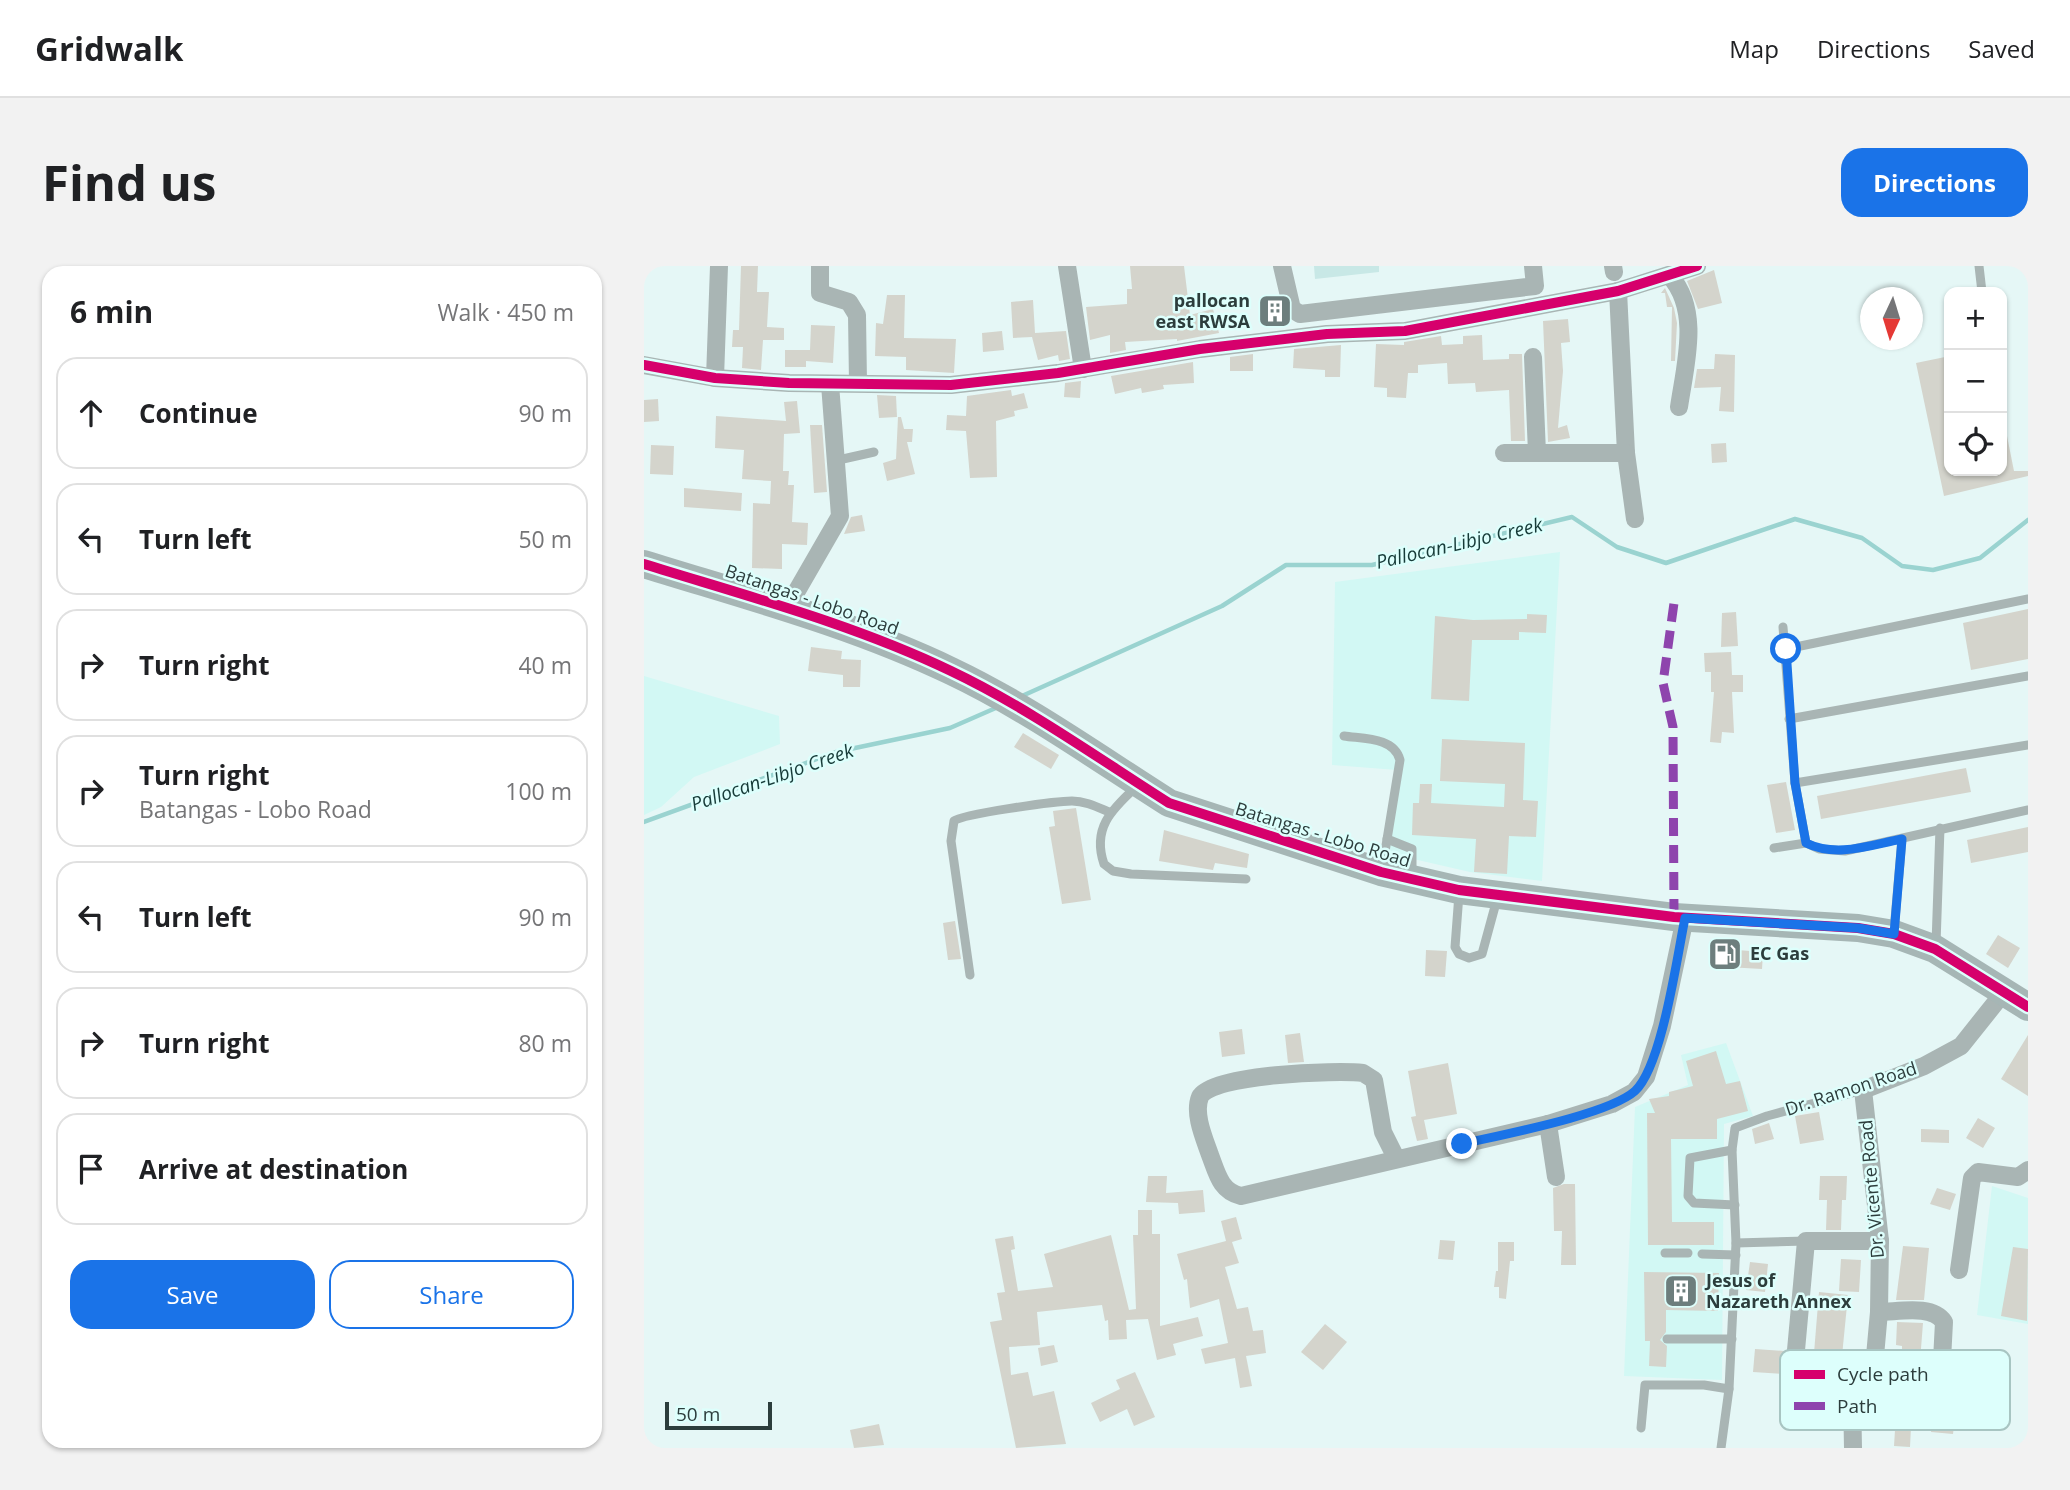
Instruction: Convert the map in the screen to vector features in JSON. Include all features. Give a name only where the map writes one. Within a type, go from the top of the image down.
[{"type":"main road","name":"Batangas - Lobo Road","points":[[644,564],[883,640],[992,693],[1169,803],[1201,816],[1381,872],[1498,897],[1685,918],[1858,928],[1894,934],[1936,950],[2028,1007]]},
{"type":"street","points":[[715,377],[719,266]]},
{"type":"street","points":[[820,266],[820,293],[849,302],[857,315],[858,383]]},
{"type":"street","points":[[1067,266],[1083,369]]},
{"type":"street","points":[[1282,266],[1292,309],[1300,314],[1535,286],[1533,266]]},
{"type":"street","points":[[644,365],[715,377],[830,384],[951,384],[1083,369],[1199,349],[1327,334],[1405,331],[1618,291],[1697,266]]},
{"type":"street","points":[[1670,276],[1683,291],[1688,309],[1679,407]]},
{"type":"street","points":[[1618,291],[1626,453],[1634,519]]},
{"type":"street","points":[[1532,357],[1536,453]]},
{"type":"street","points":[[787,608],[840,516],[830,384]]},
{"type":"street","points":[[1504,453],[1626,453]]},
{"type":"street","points":[[1396,1158],[1383,1132],[1374,1080],[1363,1073],[1238,1080],[1215,1085],[1200,1096],[1198,1105],[1202,1134],[1223,1187],[1231,1194],[1250,1196],[1396,1158],[1548,1124],[1612,1104],[1634,1092],[1646,1077],[1662,1026],[1685,918]]},
{"type":"street","name":"Dr. Ramon Road","points":[[1863,1090],[1924,1066],[1961,1046],[2004,992]]},
{"type":"street","name":"Dr. Vicente Road","points":[[1863,1090],[1880,1241],[1876,1350]]},
{"type":"street","points":[[1548,1124],[1556,1177]]},
{"type":"street","points":[[1959,1270],[1972,1178],[1978,1172],[2018,1177],[2028,1170]]},
{"type":"street","points":[[1796,1350],[1805,1241],[1880,1241]]},
{"type":"street","points":[[1879,1312],[1930,1312],[1940,1316],[1944,1322],[1943,1350]]},
{"type":"street","name":"Dr. Vicente Road","points":[[1853,1430],[1853,1448]]},
{"type":"lane","points":[[1979,266],[1981,287]]},
{"type":"lane","points":[[834,461],[874,452]]},
{"type":"lane","points":[[1786,649],[2028,599]]},
{"type":"lane","points":[[1783,626],[1795,783],[1806,843]]},
{"type":"lane","points":[[1789,719],[2028,676]]},
{"type":"lane","points":[[1343,736],[1388,743],[1398,753],[1400,760],[1381,872]]},
{"type":"lane","points":[[1795,783],[2028,745]]},
{"type":"lane","points":[[1139,784],[1109,812],[1099,838],[1104,864],[1113,871],[1246,879]]},
{"type":"lane","points":[[971,975],[952,849],[954,821],[970,814],[1062,802],[1088,804],[1109,812]]},
{"type":"lane","points":[[1774,848],[1806,843],[1819,849],[1845,850],[2028,810]]},
{"type":"lane","points":[[1936,950],[1940,828]]},
{"type":"lane","points":[[1387,839],[1412,849],[1412,880]]},
{"type":"lane","points":[[1894,934],[1902,839]]},
{"type":"lane","points":[[1459,890],[1455,947],[1459,954],[1469,958],[1482,954],[1498,897]]},
{"type":"lane","name":"Dr. Ramon Road","points":[[1731,1150],[1733,1133],[1740,1125],[1863,1090]]},
{"type":"lane","points":[[1721,1448],[1730,1389],[1736,1255],[1735,1205],[1731,1150],[1690,1158],[1688,1196],[1698,1204],[1735,1205]]},
{"type":"lane","points":[[1736,1243],[1805,1241]]},
{"type":"lane","points":[[1665,1253],[1688,1253]]},
{"type":"lane","points":[[1702,1254],[1736,1255]]},
{"type":"lane","points":[[1667,1339],[1732,1339]]},
{"type":"lane","points":[[1641,1428],[1644,1385],[1704,1385],[1730,1389]]},
{"type":"shaded area","points":[[1314,266],[1379,266],[1379,272],[1315,279]]},
{"type":"shaded area","points":[[1560,552],[1542,881],[1470,872],[1383,852],[1397,770],[1332,765],[1335,582]]},
{"type":"shaded area","points":[[644,676],[779,716],[780,744],[694,777],[661,807],[644,815]]},
{"type":"shaded area","points":[[1726,1043],[1753,1116],[1724,1124],[1722,1380],[1624,1376],[1635,1107],[1688,1085],[1681,1055]]},
{"type":"shaded area","points":[[1992,1186],[2028,1198],[2028,1324],[1977,1315]]},
{"type":"building","points":[[741,266],[758,266],[757,292],[769,292],[767,327],[784,328],[784,340],[763,340],[761,370],[742,368],[743,347],[732,347],[733,330],[739,330]]},
{"type":"building","points":[[1130,266],[1184,266],[1190,315],[1213,309],[1219,333],[1177,341],[1125,342],[1126,350],[1110,353],[1110,335],[1090,340],[1086,307],[1127,304],[1127,289],[1132,289]]},
{"type":"building","points":[[1714,270],[1722,303],[1698,309],[1687,281]]},
{"type":"building","points":[[1665,288],[1674,308],[1677,323],[1675,361],[1671,361],[1672,307],[1667,307],[1665,293],[1661,293]]},
{"type":"building","points":[[887,295],[905,295],[904,338],[956,339],[954,373],[906,370],[906,357],[875,356],[876,323],[883,324]]},
{"type":"building","points":[[1033,300],[1035,333],[1066,331],[1070,359],[1059,361],[1058,355],[1038,360],[1032,337],[1013,338],[1011,302]]},
{"type":"building","points":[[1568,319],[1570,342],[1561,343],[1563,371],[1558,428],[1567,425],[1570,438],[1548,442],[1543,321]]},
{"type":"building","points":[[811,325],[835,326],[833,363],[806,361],[806,367],[785,367],[785,350],[810,350]]},
{"type":"building","points":[[1002,331],[1004,350],[983,352],[982,333]]},
{"type":"building","points":[[1482,335],[1483,360],[1509,359],[1509,354],[1522,354],[1525,441],[1511,441],[1509,390],[1476,392],[1475,383],[1448,384],[1447,363],[1418,365],[1418,373],[1408,373],[1406,398],[1387,397],[1387,388],[1374,387],[1376,344],[1404,345],[1404,342],[1441,336],[1442,345],[1463,344],[1463,336]]},
{"type":"building","points":[[1341,345],[1340,377],[1325,377],[1325,370],[1293,368],[1294,349]]},
{"type":"building","points":[[1253,354],[1253,371],[1230,371],[1230,357]]},
{"type":"building","points":[[1715,354],[1735,355],[1734,412],[1719,411],[1721,387],[1694,388],[1697,369],[1714,369]]},
{"type":"building","points":[[1944,357],[1944,476],[2007,476],[2007,436],[2014,471],[2028,471],[2028,476],[1944,496],[1916,363]]},
{"type":"building","points":[[1193,362],[1194,383],[1163,385],[1164,389],[1142,393],[1141,388],[1115,394],[1111,376]]},
{"type":"building","points":[[1081,381],[1080,398],[1064,397],[1065,383]]},
{"type":"building","points":[[1011,390],[1012,396],[1024,393],[1028,408],[1014,411],[1015,416],[996,421],[997,477],[970,478],[966,431],[946,430],[947,415],[966,416],[967,396]]},
{"type":"building","points":[[877,395],[896,396],[897,417],[879,418]]},
{"type":"building","points":[[658,399],[659,421],[644,422],[644,400]]},
{"type":"building","points":[[797,401],[800,433],[784,434],[783,471],[789,471],[788,485],[794,485],[792,522],[808,523],[807,545],[782,544],[782,569],[752,568],[753,503],[770,504],[771,481],[742,479],[744,450],[715,448],[716,416],[786,421],[784,402]]},
{"type":"building","points":[[898,417],[901,417],[904,429],[913,429],[912,442],[907,442],[915,474],[887,481],[883,463],[896,459]]},
{"type":"building","points":[[810,425],[822,425],[827,492],[814,493]]},
{"type":"building","points":[[1726,443],[1727,462],[1712,463],[1711,444]]},
{"type":"building","points":[[651,445],[674,446],[673,475],[650,474]]},
{"type":"building","points":[[684,488],[742,493],[741,511],[684,507]]},
{"type":"building","points":[[862,515],[865,531],[844,534],[851,517]]},
{"type":"building","points":[[2028,609],[2028,659],[1971,670],[1963,623]]},
{"type":"building","points":[[1736,612],[1738,646],[1721,647],[1722,613]]},
{"type":"building","points":[[1527,614],[1547,615],[1546,633],[1519,632],[1519,640],[1472,640],[1469,701],[1431,699],[1435,616],[1473,620],[1527,619]]},
{"type":"building","points":[[811,647],[842,651],[841,659],[861,660],[860,687],[843,687],[843,675],[808,671]]},
{"type":"building","points":[[1731,652],[1732,675],[1743,675],[1743,692],[1732,692],[1734,733],[1722,732],[1721,743],[1710,742],[1714,692],[1711,692],[1711,672],[1705,672],[1704,653]]},
{"type":"building","points":[[1023,733],[1059,755],[1051,769],[1014,747]]},
{"type":"building","points":[[1442,739],[1525,743],[1523,800],[1538,801],[1536,837],[1509,836],[1507,874],[1474,872],[1476,839],[1412,835],[1413,803],[1419,803],[1420,784],[1432,784],[1431,803],[1504,807],[1505,784],[1440,781]]},
{"type":"building","points":[[1966,768],[1971,792],[1821,819],[1817,796]]},
{"type":"building","points":[[1786,782],[1795,830],[1776,833],[1767,785]]},
{"type":"building","points":[[1076,808],[1091,900],[1062,904],[1049,827],[1055,826],[1053,811]]},
{"type":"building","points":[[2028,827],[2028,852],[1971,863],[1967,840]]},
{"type":"building","points":[[1164,830],[1249,854],[1247,868],[1215,863],[1213,870],[1159,861]]},
{"type":"building","points":[[955,921],[961,959],[948,960],[943,923]]},
{"type":"building","points":[[1998,935],[2020,948],[2008,968],[1986,954]]},
{"type":"building","points":[[1711,948],[1763,952],[1762,969],[1709,966]]},
{"type":"building","points":[[1426,950],[1447,951],[1445,977],[1425,976]]},
{"type":"building","points":[[1242,1029],[1245,1054],[1222,1057],[1219,1032]]},
{"type":"building","points":[[1300,1033],[1304,1062],[1288,1063],[1285,1035]]},
{"type":"building","points":[[2028,1035],[2028,1096],[2001,1079]]},
{"type":"building","points":[[1716,1051],[1726,1084],[1740,1081],[1748,1111],[1717,1119],[1717,1139],[1671,1139],[1672,1222],[1714,1222],[1714,1245],[1648,1245],[1647,1113],[1655,1113],[1649,1099],[1669,1096],[1669,1092],[1693,1086],[1686,1061]]},
{"type":"building","points":[[1448,1063],[1457,1114],[1424,1120],[1428,1139],[1417,1141],[1411,1117],[1416,1116],[1408,1071]]},
{"type":"building","points":[[1819,1112],[1824,1140],[1800,1144],[1795,1116]]},
{"type":"building","points":[[1978,1118],[1995,1128],[1983,1148],[1966,1138]]},
{"type":"building","points":[[1769,1123],[1774,1139],[1755,1144],[1752,1129]]},
{"type":"building","points":[[1921,1129],[1949,1130],[1949,1143],[1921,1142]]},
{"type":"building","points":[[1148,1176],[1167,1176],[1166,1193],[1203,1190],[1205,1212],[1179,1214],[1178,1203],[1146,1202]]},
{"type":"building","points":[[1820,1176],[1847,1176],[1846,1200],[1842,1200],[1841,1230],[1826,1230],[1827,1200],[1819,1200]]},
{"type":"building","points":[[1575,1184],[1576,1265],[1561,1265],[1562,1231],[1554,1231],[1553,1188]]},
{"type":"building","points":[[1937,1188],[1956,1194],[1950,1210],[1930,1204]]},
{"type":"building","points":[[1138,1210],[1152,1210],[1152,1234],[1160,1234],[1160,1326],[1198,1317],[1203,1336],[1173,1344],[1176,1355],[1157,1360],[1148,1319],[1126,1320],[1127,1339],[1109,1340],[1108,1320],[1105,1321],[1102,1305],[1037,1312],[1040,1345],[1009,1347],[1011,1375],[1028,1372],[1033,1396],[1054,1391],[1066,1444],[1016,1448],[990,1322],[1002,1320],[997,1293],[1005,1292],[995,1239],[1013,1236],[1015,1249],[1011,1250],[1018,1291],[1053,1287],[1044,1254],[1111,1235],[1129,1310],[1136,1309],[1133,1235],[1138,1235]]},
{"type":"building","points":[[1236,1217],[1242,1239],[1232,1242],[1239,1263],[1225,1267],[1237,1309],[1248,1307],[1253,1331],[1263,1330],[1266,1353],[1246,1356],[1252,1386],[1240,1388],[1235,1358],[1205,1364],[1201,1349],[1228,1343],[1219,1299],[1190,1308],[1187,1279],[1184,1280],[1177,1254],[1226,1241],[1221,1221]]},
{"type":"building","points":[[1440,1240],[1455,1241],[1453,1260],[1438,1259]]},
{"type":"building","points":[[1498,1242],[1514,1242],[1514,1261],[1510,1261],[1506,1299],[1499,1298],[1499,1287],[1494,1287],[1498,1271]]},
{"type":"building","points":[[1903,1246],[1929,1248],[1924,1300],[1896,1300]]},
{"type":"building","points":[[2013,1247],[2028,1249],[2027,1321],[2001,1316]]},
{"type":"building","points":[[1841,1259],[1861,1260],[1859,1292],[1839,1291]]},
{"type":"building","points":[[1750,1262],[1768,1264],[1765,1292],[1746,1290]]},
{"type":"building","name":"Jesus of Nazareth Annex","points":[[1644,1272],[1719,1273],[1718,1311],[1666,1310],[1666,1332],[1660,1340],[1667,1346],[1666,1367],[1649,1366],[1650,1341],[1645,1341]]},
{"type":"building","points":[[1819,1292],[1848,1295],[1843,1350],[1814,1350]]},
{"type":"building","points":[[1897,1322],[1923,1323],[1921,1350],[1902,1350],[1902,1346],[1896,1345]]},
{"type":"building","points":[[1325,1324],[1347,1342],[1323,1370],[1301,1352]]},
{"type":"building","points":[[1054,1345],[1058,1362],[1041,1366],[1038,1348]]},
{"type":"building","points":[[1755,1349],[1780,1351],[1780,1374],[1753,1372]]},
{"type":"building","points":[[1135,1372],[1155,1417],[1134,1426],[1127,1409],[1100,1422],[1091,1403],[1120,1389],[1116,1380]]},
{"type":"building","points":[[879,1424],[884,1445],[854,1448],[850,1430]]},
{"type":"building","points":[[1895,1430],[1911,1430],[1910,1447],[1894,1446]]},
{"type":"building","points":[[1931,1430],[1954,1430],[1953,1434]]},
{"type":"waterway","name":"Pallocan-Libjo Creek","points":[[1022,696],[1222,606],[1286,565],[1372,565],[1572,517],[1617,547],[1666,563],[1795,519],[1862,538],[1902,566],[1933,570],[1980,558],[2028,520]]},
{"type":"waterway","name":"Pallocan-Libjo Creek","points":[[644,822],[836,752],[950,728],[998,707]]},
{"type":"marked path","points":[[1674,603],[1663,683],[1673,727],[1674,917]]},
{"type":"cycle path","points":[[644,365],[715,378],[789,383],[951,385],[1058,373],[1200,349],[1327,334],[1405,331],[1618,291],[1697,266]]},
{"type":"cycle path","points":[[644,564],[799,612],[914,654],[1007,700],[1169,803],[1381,872],[1459,890],[1674,917],[1858,928],[1894,934],[1935,949],[2028,1007]]},
{"type":"place","name":"pallocan east RWSA","points":[[1275,311]]},
{"type":"place","name":"EC Gas","points":[[1725,954]]},
{"type":"place","name":"Jesus of Nazareth Annex","points":[[1681,1291]]},
{"type":"route","points":[[1462,1144],[1548,1124],[1612,1104],[1634,1092],[1646,1077],[1662,1026],[1685,918],[1858,928],[1894,934],[1902,839],[1845,850],[1819,849],[1806,843],[1795,783],[1786,649]]}]
